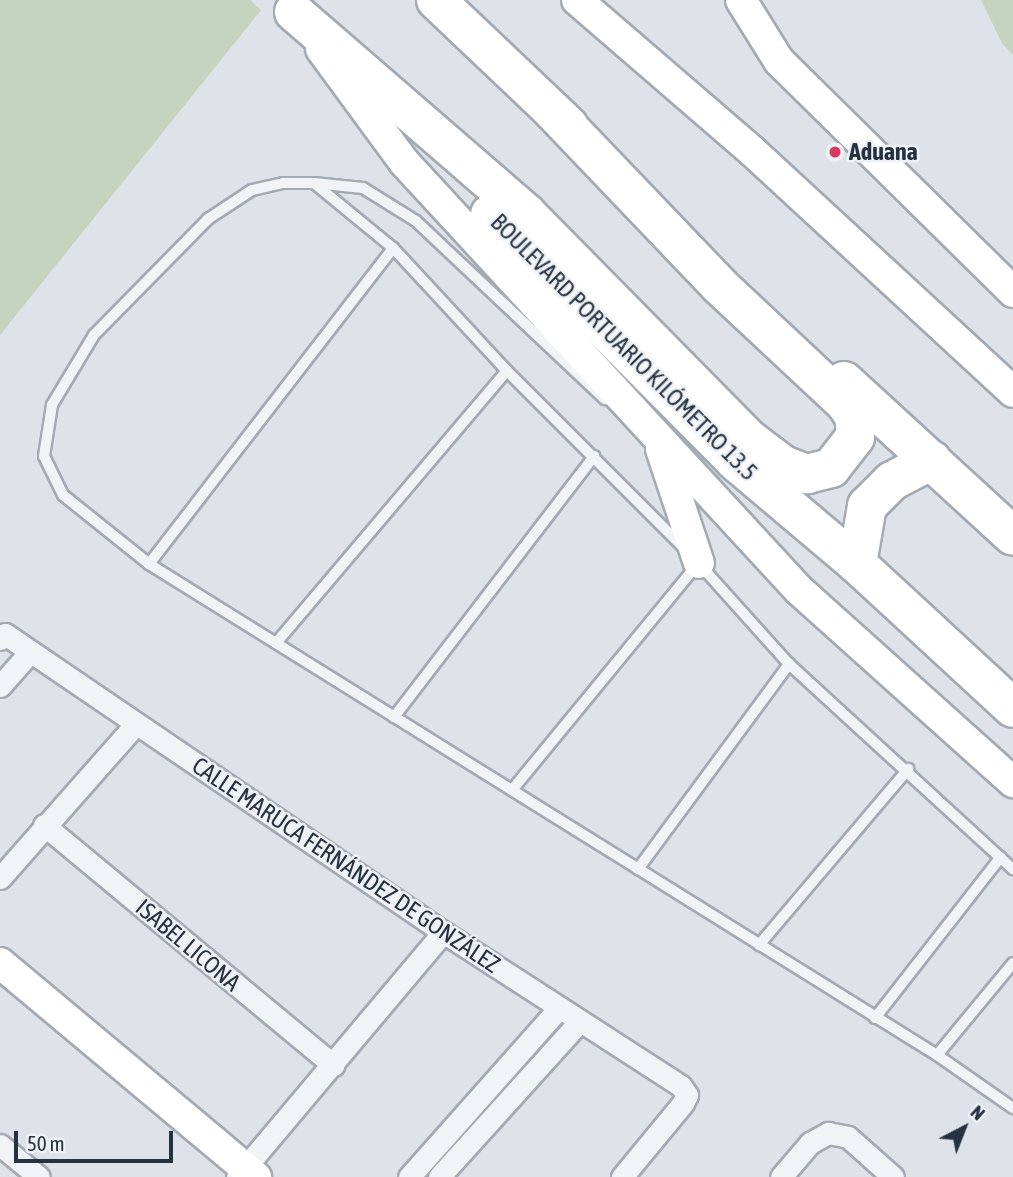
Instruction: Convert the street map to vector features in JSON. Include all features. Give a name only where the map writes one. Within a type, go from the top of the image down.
[{"type":"highway","points":[[436,0],[1013,536]]},
{"type":"highway","points":[[287,6],[527,214],[750,440],[783,465],[807,474],[831,468],[855,437],[855,418],[846,404],[719,285],[552,110]]},
{"type":"highway","name":"BOULEVARD PORTUARIO KILÓMETRO 13.5","points":[[287,6],[649,378],[735,461],[857,565],[1013,708]]},
{"type":"highway","points":[[857,565],[867,506],[892,481],[932,460]]},
{"type":"street","points":[[577,0],[762,160],[1013,392]]},
{"type":"street","points":[[741,0],[779,61],[1013,292]]},
{"type":"street","points":[[287,6],[404,162],[799,590],[1013,782]]},
{"type":"street","points":[[658,438],[699,563]]},
{"type":"street","name":"CALLE MARUCA FERNÁNDEZ DE GONZÁLEZ","points":[[2,636],[30,652],[443,932],[681,1086],[687,1095],[622,1177]]},
{"type":"street","points":[[0,686],[30,652]]},
{"type":"street","points":[[0,878],[44,825],[136,724]]},
{"type":"street","name":"ISABEL LICONA","points":[[44,825],[333,1065]]},
{"type":"street","points":[[0,964],[246,1174],[443,932]]},
{"type":"street","points":[[409,1177],[559,1008]]},
{"type":"street","points":[[433,1150],[445,1171],[579,1021]]},
{"type":"street","points":[[781,1177],[810,1143],[828,1133],[849,1138],[893,1177]]},
{"type":"street","points":[[0,1145],[39,1177]]},
{"type":"lane","points":[[658,438],[582,381],[416,221],[363,188],[283,183],[252,190],[208,219],[94,335],[52,405],[44,456],[63,495],[149,564],[937,1055],[1013,1108]]},
{"type":"lane","points":[[314,183],[393,248],[507,371],[699,563],[789,664],[908,769],[1013,869]]},
{"type":"lane","points":[[149,564],[393,248]]},
{"type":"lane","points":[[276,643],[507,371]]},
{"type":"lane","points":[[394,717],[594,456]]},
{"type":"lane","points":[[512,790],[699,563]]},
{"type":"lane","points":[[638,869],[789,664]]},
{"type":"lane","points":[[759,945],[908,769]]},
{"type":"lane","points":[[875,1017],[1001,858]]},
{"type":"lane","points":[[937,1055],[1013,963]]},
{"type":"green space","points":[[0,0],[250,0],[261,10],[0,335]]},
{"type":"green space","points":[[981,0],[1013,0],[1013,55],[1002,43]]},
{"type":"place","name":"Aduana","points":[[835,152]]}]
